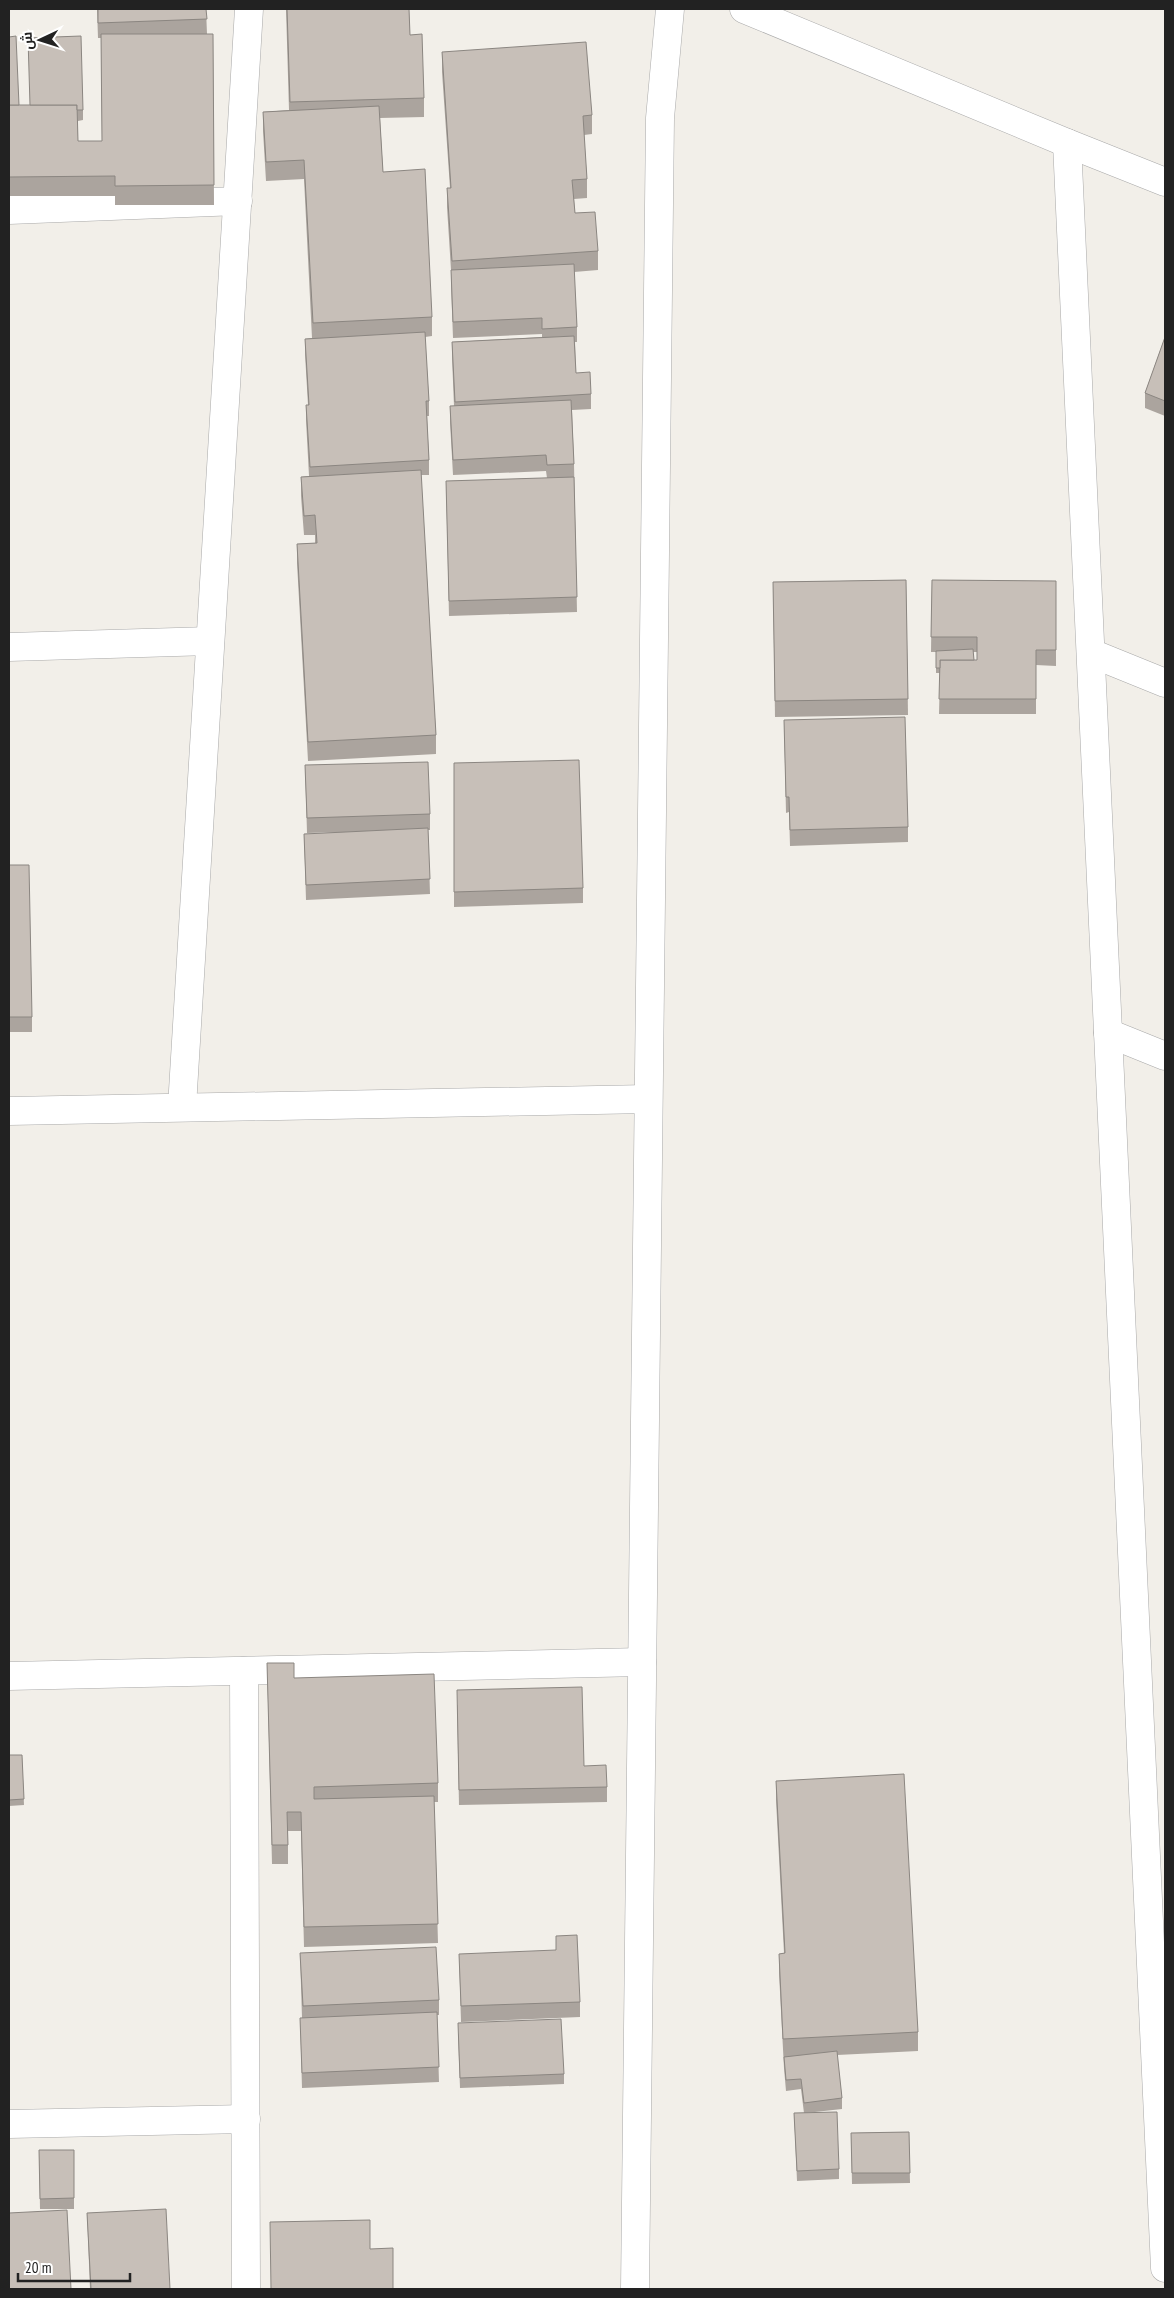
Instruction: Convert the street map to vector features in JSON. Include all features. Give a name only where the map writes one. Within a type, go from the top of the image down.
[{"type":"street","points":[[182,1108],[250,9]]},
{"type":"street","points":[[635,2289],[660,118],[670,9]]},
{"type":"street","points":[[744,9],[1165,182]]},
{"type":"street","points":[[1067,143],[1165,2268]]},
{"type":"street","points":[[9,210],[238,201]]},
{"type":"street","points":[[9,647],[210,641]]},
{"type":"street","points":[[1091,653],[1165,683]]},
{"type":"street","points":[[1108,1033],[1165,1056]]},
{"type":"street","points":[[9,1110],[648,1099]]},
{"type":"street","points":[[9,1676],[642,1662]]},
{"type":"street","points":[[244,1671],[246,2289]]},
{"type":"street","points":[[9,2124],[246,2120]]},
{"type":"building","points":[[98,9],[206,9],[207,19],[98,23]]},
{"type":"building","points":[[287,9],[409,9],[410,35],[422,34],[424,98],[290,102]]},
{"type":"building","points":[[101,34],[213,34],[214,185],[115,186],[115,176],[9,177],[9,105],[77,105],[78,141],[102,141]]},
{"type":"building","points":[[16,36],[19,105],[9,105],[9,37]]},
{"type":"building","points":[[81,36],[83,110],[77,110],[77,105],[30,105],[28,38]]},
{"type":"building","points":[[586,42],[592,115],[583,116],[587,179],[572,180],[575,213],[595,212],[598,251],[452,261],[447,188],[451,188],[442,52]]},
{"type":"building","points":[[379,106],[383,172],[425,169],[432,317],[313,323],[304,160],[266,162],[263,112]]},
{"type":"building","points":[[574,264],[577,327],[542,329],[542,318],[453,322],[451,270]]},
{"type":"building","points":[[425,332],[429,401],[426,401],[429,460],[310,467],[306,405],[309,405],[305,339]]},
{"type":"building","points":[[574,336],[576,373],[590,372],[591,394],[455,402],[452,342]]},
{"type":"building","points":[[1165,337],[1165,401],[1145,393]]},
{"type":"building","points":[[571,400],[574,464],[547,465],[546,455],[453,460],[450,406]]},
{"type":"building","points":[[421,470],[436,735],[308,742],[297,544],[317,543],[315,515],[304,516],[301,477]]},
{"type":"building","points":[[574,477],[577,597],[449,601],[446,481]]},
{"type":"building","points":[[906,580],[908,699],[775,701],[773,582]]},
{"type":"building","points":[[932,580],[1056,581],[1056,650],[1036,650],[1036,699],[939,699],[940,660],[977,660],[977,637],[931,637]]},
{"type":"building","points":[[973,649],[974,660],[940,660],[940,668],[936,668],[936,651]]},
{"type":"building","points":[[905,717],[908,827],[790,830],[789,797],[786,797],[784,720]]},
{"type":"building","points":[[579,760],[583,888],[454,892],[454,763]]},
{"type":"building","points":[[428,762],[430,814],[307,818],[305,765]]},
{"type":"building","points":[[428,828],[430,879],[306,885],[304,834]]},
{"type":"building","points":[[9,865],[29,865],[32,1017],[9,1017]]},
{"type":"building","points":[[267,1663],[294,1663],[294,1678],[434,1674],[438,1783],[314,1787],[314,1799],[434,1796],[438,1924],[304,1927],[301,1812],[287,1812],[288,1845],[272,1845]]},
{"type":"building","points":[[582,1687],[584,1766],[606,1765],[607,1787],[459,1790],[457,1690]]},
{"type":"building","points":[[9,1755],[22,1755],[24,1799],[9,1800]]},
{"type":"building","points":[[904,1774],[918,2032],[783,2039],[779,1954],[785,1953],[776,1781]]},
{"type":"building","points":[[577,1935],[580,2002],[461,2006],[459,1954],[556,1950],[556,1936]]},
{"type":"building","points":[[436,1947],[439,2000],[303,2006],[300,1953]]},
{"type":"building","points":[[437,2012],[439,2067],[302,2073],[300,2018]]},
{"type":"building","points":[[561,2019],[564,2074],[460,2078],[458,2023]]},
{"type":"building","points":[[837,2051],[842,2098],[804,2103],[801,2079],[786,2080],[784,2057]]},
{"type":"building","points":[[837,2112],[839,2169],[797,2171],[794,2113]]},
{"type":"building","points":[[909,2132],[910,2173],[852,2173],[851,2133]]},
{"type":"building","points":[[39,2150],[74,2150],[74,2198],[40,2199]]},
{"type":"building","points":[[166,2209],[170,2289],[91,2289],[87,2213]]},
{"type":"building","points":[[67,2210],[71,2289],[9,2289],[9,2213]]},
{"type":"building","points":[[370,2220],[370,2249],[393,2248],[393,2289],[271,2289],[270,2222]]}]
